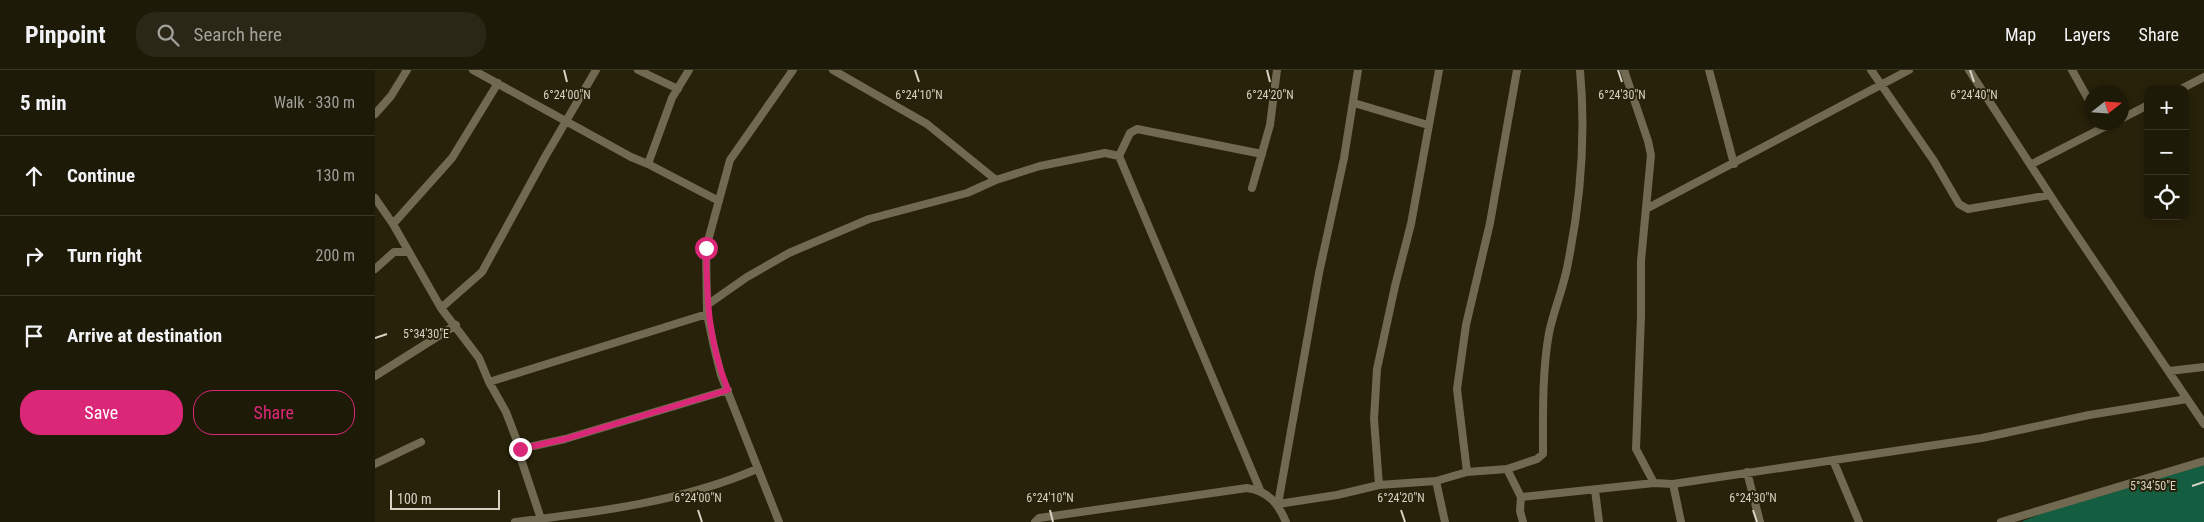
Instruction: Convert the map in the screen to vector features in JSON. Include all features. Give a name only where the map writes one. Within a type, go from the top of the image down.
[{"type":"street","points":[[375,114],[391,96],[407,70]]},
{"type":"street","points":[[473,70],[567,120],[631,157],[719,201]]},
{"type":"street","points":[[441,308],[482,272],[596,70]]},
{"type":"street","points":[[638,70],[678,89]]},
{"type":"street","points":[[648,164],[672,98],[689,70]]},
{"type":"street","points":[[779,522],[757,469],[714,347],[707,314],[706,248],[730,160],[793,70]]},
{"type":"street","points":[[833,70],[927,124],[996,180]]},
{"type":"street","points":[[1252,188],[1262,154],[1276,90],[1277,70]]},
{"type":"street","points":[[1278,504],[1319,273],[1354,103],[1358,70]]},
{"type":"street","points":[[1379,485],[1374,419],[1377,369],[1411,224],[1439,70]]},
{"type":"street","points":[[1467,472],[1457,389],[1466,324],[1490,223],[1517,70]]},
{"type":"street","points":[[1278,504],[1337,495],[1379,485],[1436,481],[1467,472],[1507,469],[1537,459],[1543,454],[1543,412],[1549,333],[1568,264],[1581,184],[1583,107],[1580,70]]},
{"type":"street","points":[[1625,70],[1649,141],[1651,156],[1641,261],[1636,448],[1654,483]]},
{"type":"street","points":[[1709,70],[1734,164]]},
{"type":"street","points":[[1871,70],[1934,161],[1959,204],[1968,209],[2050,195]]},
{"type":"street","points":[[1646,208],[1734,164],[1909,70]]},
{"type":"street","points":[[1969,70],[2032,164],[2050,195],[2204,424]]},
{"type":"street","points":[[2072,70],[2084,91]]},
{"type":"street","points":[[2189,85],[2204,77]]},
{"type":"street","points":[[393,224],[452,158],[498,83]]},
{"type":"street","points":[[1354,103],[1428,125]]},
{"type":"street","points":[[2129,115],[2144,108]]},
{"type":"street","points":[[1260,490],[1119,156],[1130,133],[1137,129],[1262,154]]},
{"type":"street","points":[[2032,164],[2094,130]]},
{"type":"street","points":[[707,305],[747,277],[789,254],[869,219],[967,193],[996,180],[1039,166],[1105,153],[1119,156]]},
{"type":"street","points":[[375,198],[393,224],[441,308],[456,325],[479,358],[489,382],[506,412],[520,449],[522,462],[541,519]]},
{"type":"street","points":[[375,269],[394,252],[409,252]]},
{"type":"street","points":[[489,382],[707,314]]},
{"type":"street","points":[[375,376],[456,325]]},
{"type":"street","points":[[2169,371],[2204,367]]},
{"type":"street","points":[[520,449],[565,439],[728,390]]},
{"type":"street","points":[[1521,497],[1654,483],[1673,484],[1982,438],[2089,415],[2187,399]]},
{"type":"street","points":[[375,464],[421,442]]},
{"type":"street","points":[[1833,460],[1859,522]]},
{"type":"street","points":[[2001,522],[2204,461]]},
{"type":"street","points":[[515,522],[671,498],[730,480],[757,469]]},
{"type":"street","points":[[1507,469],[1521,497],[1520,511],[1523,522]]},
{"type":"street","points":[[1747,472],[1760,522]]},
{"type":"street","points":[[1436,481],[1445,522]]},
{"type":"street","points":[[1673,484],[1681,522]]},
{"type":"street","points":[[1035,522],[1039,518],[1247,488],[1260,490],[1278,504],[1286,522]]},
{"type":"street","points":[[1595,490],[1599,522]]},
{"type":"green space","points":[[2204,458],[2204,522],[2021,522],[2076,499]]},
{"type":"route","points":[[520,449],[565,439],[728,390],[721,375],[707,314],[706,248]]}]
